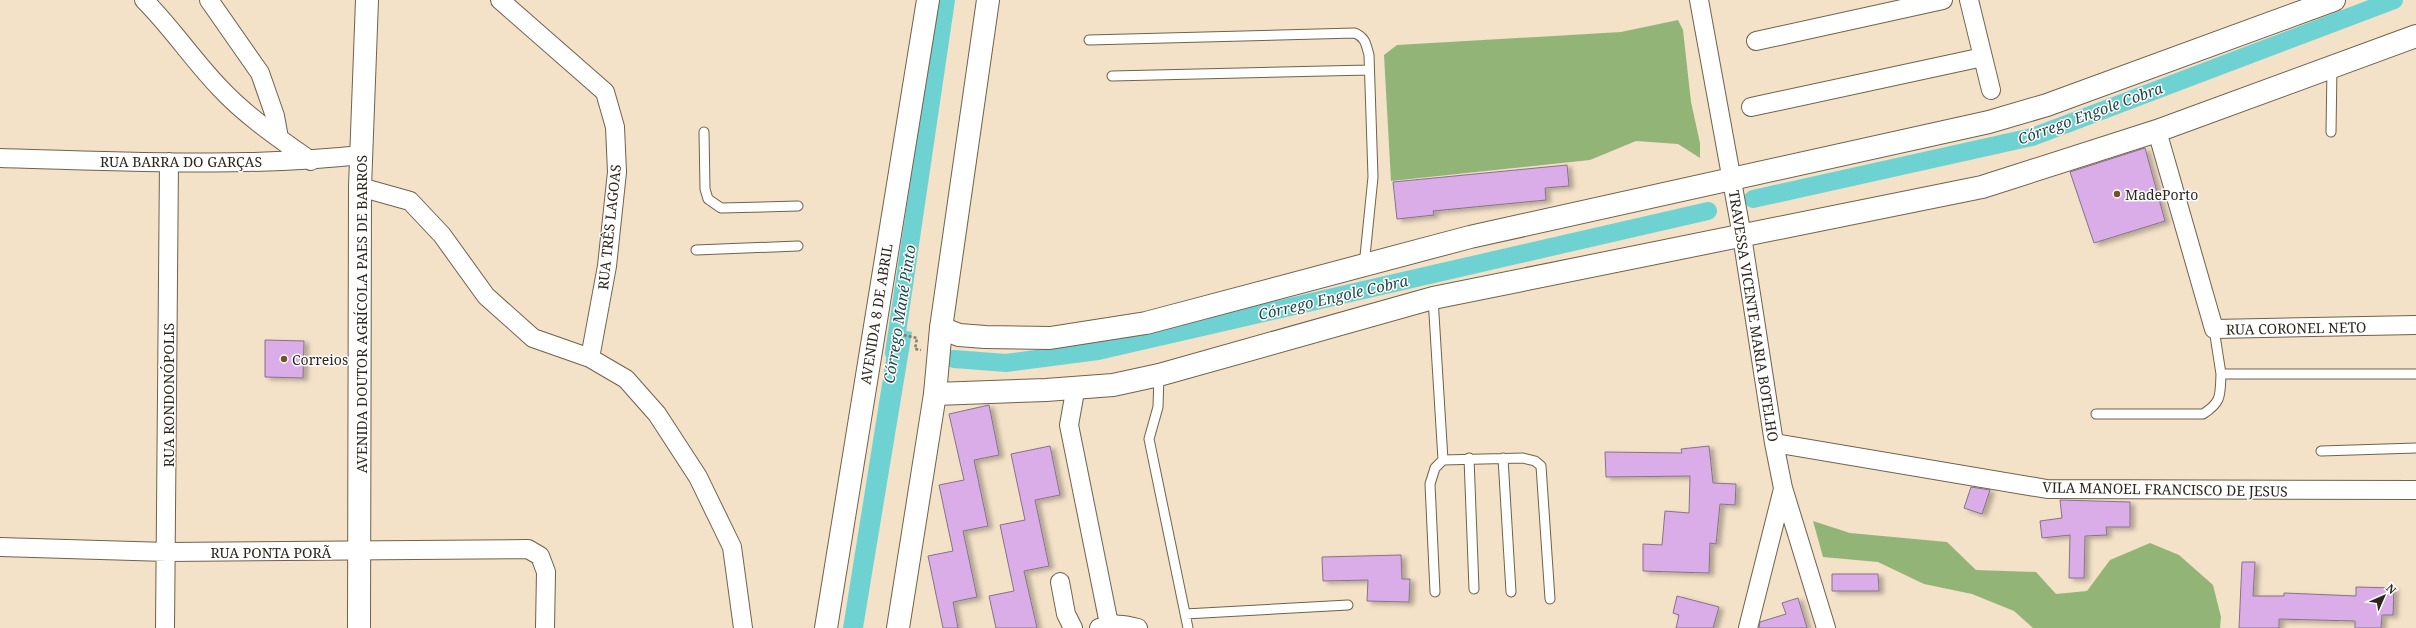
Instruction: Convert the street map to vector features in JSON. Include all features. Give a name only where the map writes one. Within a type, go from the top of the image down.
[{"type":"street","points":[[144,0],[167,23],[220,88],[279,138],[311,161]]},
{"type":"street","points":[[209,0],[260,73],[275,116],[279,138]]},
{"type":"street","name":"AVENIDA DOUTOR AGRÍCOLA PAES DE BARROS","points":[[360,628],[360,187],[367,0]]},
{"type":"street","name":"RUA TRÊS LAGOAS","points":[[500,0],[605,92],[615,127],[617,172],[607,266],[590,358]]},
{"type":"street","name":"AVENIDA 8 DE ABRIL","points":[[826,628],[928,0]]},
{"type":"street","points":[[898,628],[935,394],[941,328],[988,0]]},
{"type":"street","name":"TRAVESSA VICENTE MARIA BOTELHO","points":[[1699,0],[1742,236],[1774,443],[1783,488],[1826,628]]},
{"type":"street","points":[[1756,41],[1943,0]]},
{"type":"street","points":[[1968,0],[1991,90]]},
{"type":"street","points":[[941,328],[959,335],[978,337],[1050,338],[1146,323],[1470,237],[1989,122],[2040,107],[2334,0]]},
{"type":"street","points":[[935,394],[1046,390],[1076,386],[1113,385],[1160,375],[1433,298],[1982,187],[2156,131],[2416,36]]},
{"type":"street","points":[[1751,107],[1983,57]]},
{"type":"street","name":"RUA CORONEL NETO","points":[[2156,131],[2214,329],[2416,325]]},
{"type":"street","name":"RUA BARRA DO GARÇAS","points":[[0,158],[169,162],[311,161],[361,155]]},
{"type":"street","name":"RUA RONDONÓPOLIS","points":[[165,628],[167,552],[169,162]]},
{"type":"street","points":[[360,187],[410,201],[442,235],[486,296],[533,338],[590,358],[626,379],[652,408],[698,477],[732,547],[743,628]]},
{"type":"street","points":[[1076,386],[1069,425],[1104,626],[1124,624],[1138,628]]},
{"type":"street","name":"VILA MANOEL FRANCISCO DE JESUS","points":[[1774,443],[2047,489],[2416,490]]},
{"type":"street","points":[[1748,628],[1783,488]]},
{"type":"street","name":"RUA PONTA PORÃ","points":[[0,547],[167,552],[361,552],[528,549],[540,556],[546,572],[545,628]]},
{"type":"street","points":[[1060,582],[1066,614],[1073,628]]},
{"type":"lane","points":[[1089,40],[1355,34],[1365,41],[1369,70],[1373,177],[1364,266]]},
{"type":"lane","points":[[2331,132],[2332,67]]},
{"type":"lane","points":[[1112,76],[1369,70]]},
{"type":"lane","points":[[704,132],[705,189],[708,199],[721,208],[798,206]]},
{"type":"lane","points":[[696,250],[798,246]]},
{"type":"lane","points":[[1433,298],[1442,460],[1435,468],[1430,484],[1436,592]]},
{"type":"lane","points":[[2096,414],[2203,414],[2214,407],[2220,397],[2221,374],[2214,329]]},
{"type":"lane","points":[[2221,374],[2416,374]]},
{"type":"lane","points":[[1160,375],[1158,407],[1149,439],[1188,628]]},
{"type":"lane","points":[[2321,451],[2416,448]]},
{"type":"lane","points":[[1442,460],[1469,458],[1523,458],[1535,461],[1541,466],[1550,599]]},
{"type":"lane","points":[[1469,458],[1474,589]]},
{"type":"lane","points":[[1503,458],[1511,592]]},
{"type":"lane","points":[[1185,614],[1348,605]]},
{"type":"path","points":[[888,332],[917,338]]},
{"type":"green space","points":[[1678,20],[1683,30],[1691,102],[1700,143],[1700,158],[1678,144],[1636,141],[1590,160],[1391,181],[1384,55],[1397,45],[1621,32]]},
{"type":"green space","points":[[1813,521],[1850,533],[1947,542],[1976,570],[2036,572],[2056,594],[2087,591],[2110,560],[2150,543],[2179,555],[2213,585],[2221,617],[2220,628],[2033,628],[2014,611],[1972,594],[1924,584],[1878,562],[1823,557]]},
{"type":"water","name":"Córrego Mané Pinto","points":[[891,328],[912,332],[863,628],[843,628]]},
{"type":"building","name":"MadePorto","points":[[2145,148],[2165,221],[2094,243],[2070,172]]},
{"type":"building","points":[[1567,165],[1569,186],[1545,188],[1546,200],[1433,211],[1434,215],[1397,219],[1393,182]]},
{"type":"building","name":"Correios","points":[[265,340],[304,341],[303,378],[265,377]]},
{"type":"building","points":[[989,405],[999,455],[974,460],[988,526],[963,531],[977,597],[953,602],[958,628],[943,628],[928,556],[953,551],[939,485],[964,480],[949,414]]},
{"type":"building","points":[[1050,446],[1060,495],[1035,500],[1049,566],[1024,571],[1037,628],[996,628],[989,596],[1014,591],[1000,525],[1025,520],[1011,454]]},
{"type":"building","points":[[1709,446],[1713,483],[1736,484],[1735,505],[1720,504],[1716,544],[1710,543],[1709,573],[1643,571],[1643,544],[1662,545],[1665,511],[1689,513],[1690,476],[1606,477],[1605,452],[1682,453],[1681,449]]},
{"type":"building","points":[[1971,487],[1990,490],[1982,514],[1964,508]]},
{"type":"building","points":[[2060,500],[2130,502],[2130,527],[2106,527],[2107,535],[2085,536],[2084,578],[2069,578],[2070,535],[2042,538],[2040,521],[2062,518]]},
{"type":"building","points":[[1401,555],[1402,579],[1410,579],[1409,602],[1367,601],[1368,580],[1323,581],[1322,557]]},
{"type":"building","points":[[2242,562],[2255,562],[2253,596],[2284,596],[2284,593],[2356,596],[2356,587],[2394,588],[2393,615],[2382,615],[2381,628],[2355,628],[2355,621],[2279,619],[2279,628],[2239,628]]},
{"type":"building","points":[[1832,574],[1878,574],[1879,591],[1832,591]]},
{"type":"building","points":[[1677,596],[1719,607],[1713,628],[1676,628],[1679,615],[1673,613]]},
{"type":"building","points":[[1798,598],[1807,628],[1759,628],[1760,622],[1786,614],[1782,603]]},
{"type":"waterway","name":"Córrego Mané Pinto","points":[[894,353],[946,0]]},
{"type":"waterway","name":"Córrego Engole Cobra","points":[[1753,199],[2032,137],[2394,0]]},
{"type":"waterway","name":"Córrego Engole Cobra","points":[[954,359],[1006,363],[1098,351],[1708,211]]},
{"type":"place","name":"MadePorto","points":[[2117,194]]},
{"type":"place","name":"Correios","points":[[284,359]]}]
